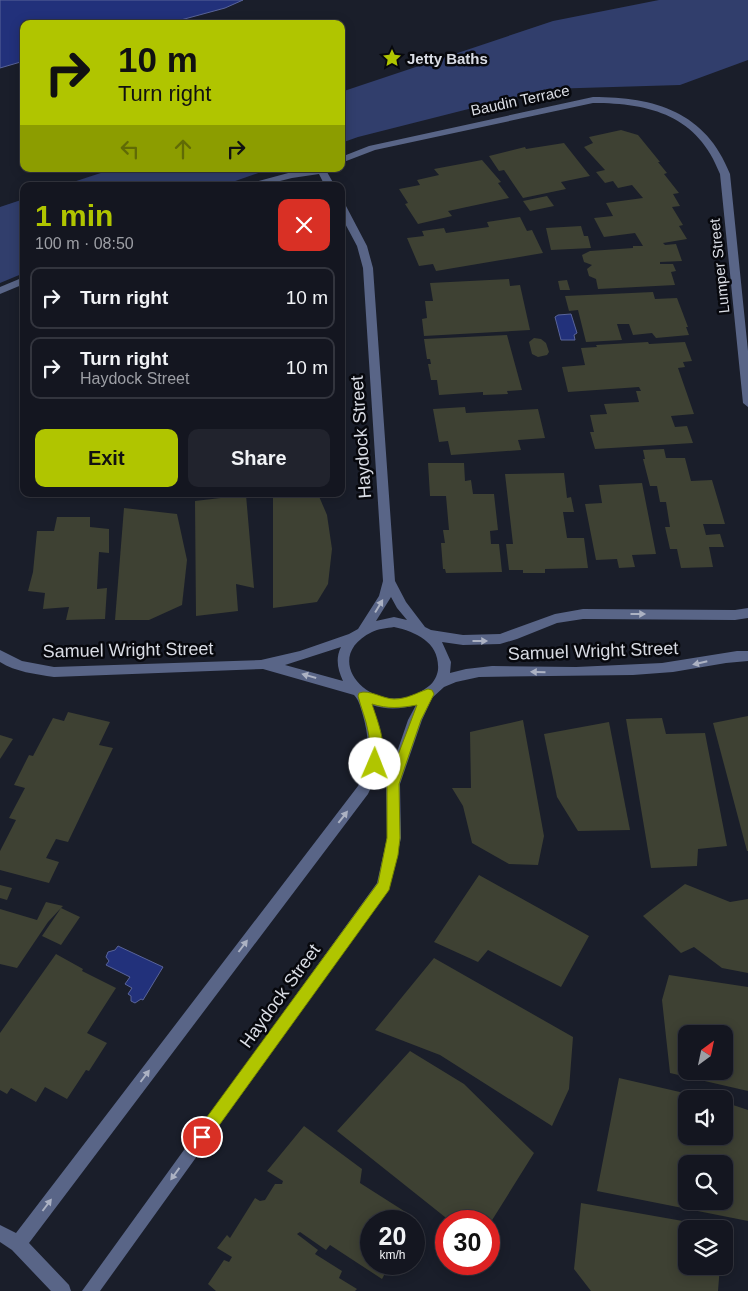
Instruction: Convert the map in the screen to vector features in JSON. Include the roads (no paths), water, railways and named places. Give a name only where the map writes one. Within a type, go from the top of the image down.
[{"type":"street","name":"Baudin Terrace","points":[[345,158],[359,151],[386,144],[593,100],[613,99],[648,106],[684,120],[702,133]]},
{"type":"street","name":"Lumper Street","points":[[702,133],[716,149],[725,174],[748,403]]},
{"type":"street","points":[[267,182],[313,172]]},
{"type":"street","name":"Haydock Street","points":[[345,214],[362,246],[368,268],[389,581],[385,597],[364,629]]},
{"type":"street","points":[[0,291],[20,282]]},
{"type":"street","name":"Haydock Street","points":[[389,581],[404,610],[427,632]]},
{"type":"street","name":"Samuel Wright Street","points":[[427,632],[473,641],[500,640],[555,619],[584,614],[748,613]]},
{"type":"street","points":[[394,622],[415,626],[427,632],[438,642],[445,658],[445,666],[440,683],[428,694],[417,700],[396,704],[384,703],[360,693],[349,683],[342,666],[345,649],[353,638],[364,629],[374,625],[394,622]]},
{"type":"street","name":"Samuel Wright Street","points":[[0,655],[10,663],[22,667],[54,672],[261,665],[301,656],[353,638]]},
{"type":"street","name":"Samuel Wright Street","points":[[440,683],[461,673],[482,671],[550,672],[660,668],[696,664],[733,656],[748,656]]},
{"type":"street","name":"Samuel Wright Street","points":[[261,665],[287,670],[360,693]]},
{"type":"street","points":[[18,1244],[363,790],[375,764],[377,749],[374,731],[360,693]]},
{"type":"street","name":"Haydock Street","points":[[90,1291],[384,886],[392,855],[394,838],[393,784],[415,720],[428,694]]},
{"type":"street","points":[[0,1233],[18,1244],[63,1291]]},
{"type":"place","name":"Jetty Baths","points":[[392,58]]}]
